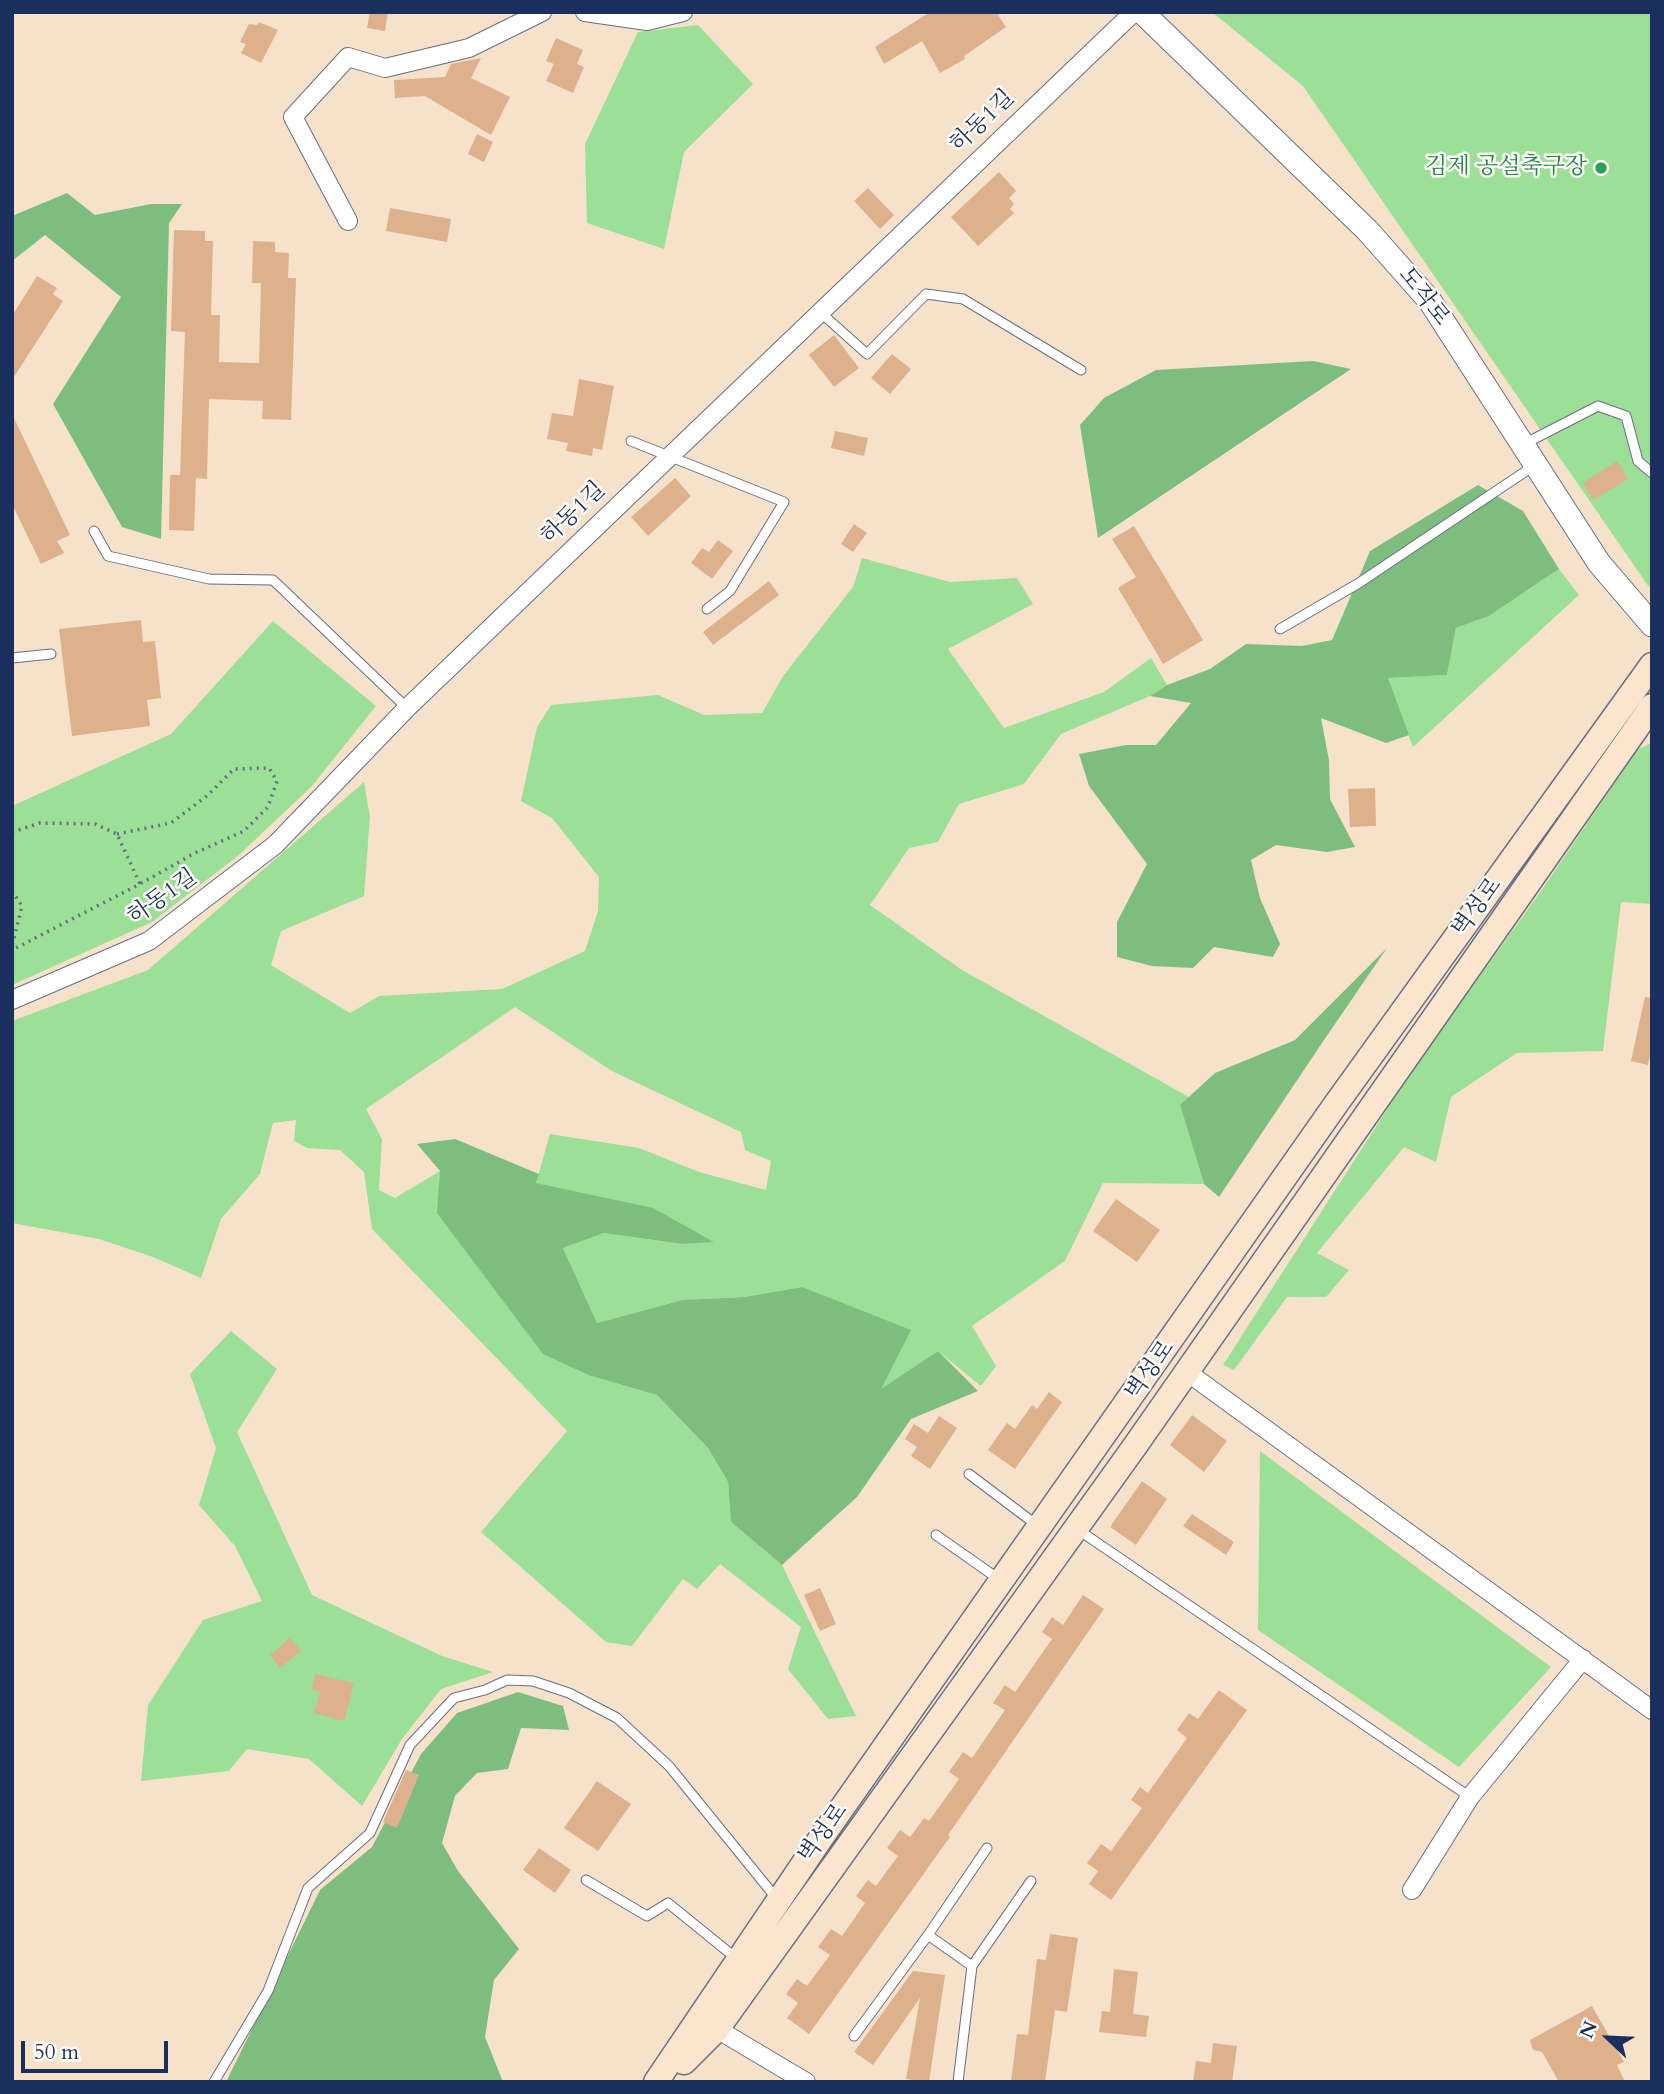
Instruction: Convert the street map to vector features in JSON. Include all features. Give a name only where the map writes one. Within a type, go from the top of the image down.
[{"type":"main road","name":"벽성로","points":[[656,2082],[778,1901],[1344,1093],[1652,665]]},
{"type":"main road","name":"벽성로","points":[[668,2082],[693,2050],[717,2029],[1076,1528],[1652,706]]},
{"type":"main road","points":[[675,2082],[693,2050]]},
{"type":"street","points":[[348,221],[293,117],[348,57],[385,68],[469,48],[542,12]]},
{"type":"street","points":[[585,12],[647,21],[683,12]]},
{"type":"street","name":"하동1길","points":[[12,1000],[149,942],[275,845],[407,708],[1134,12]]},
{"type":"street","name":"도작로","points":[[1142,12],[1367,230],[1421,291],[1599,563],[1652,625]]},
{"type":"street","points":[[1187,1372],[1652,1710]]},
{"type":"street","points":[[1412,1891],[1470,1797],[1583,1660]]},
{"type":"street","points":[[717,2029],[806,2082]]},
{"type":"lane","points":[[820,312],[867,354],[926,293],[962,299],[1081,370]]},
{"type":"lane","points":[[1280,629],[1359,583],[1598,406],[1626,416],[1638,461],[1652,473]]},
{"type":"lane","points":[[631,442],[784,502],[730,591],[707,609]]},
{"type":"lane","points":[[94,531],[108,556],[209,579],[274,580],[407,708]]},
{"type":"lane","points":[[12,658],[51,654]]},
{"type":"lane","points":[[969,1474],[1040,1527]]},
{"type":"lane","points":[[1076,1528],[1470,1797]]},
{"type":"lane","points":[[936,1535],[1001,1581]]},
{"type":"lane","points":[[214,2082],[268,1991],[308,1888],[370,1833],[410,1745],[454,1698],[508,1681],[533,1681],[569,1693],[617,1718],[670,1766],[778,1901]]},
{"type":"lane","points":[[854,2036],[987,1848]]},
{"type":"lane","points":[[586,1880],[647,1916],[668,1903],[738,1961]]},
{"type":"lane","points":[[958,2082],[972,1966],[1031,1881]]},
{"type":"lane","points":[[928,1935],[972,1966]]},
{"type":"path","points":[[12,832],[40,823],[95,824],[117,834],[171,823],[208,795],[234,769],[269,768],[277,781],[268,807],[244,831],[195,853],[140,884],[12,948]]},
{"type":"path","points":[[117,834],[140,884]]},
{"type":"path","points":[[12,891],[22,906],[12,948]]},
{"type":"green space","points":[[1212,12],[1652,12],[1652,584],[1649,587],[1303,86]]},
{"type":"green space","points":[[698,25],[753,84],[684,152],[664,249],[587,223],[585,144],[638,32]]},
{"type":"green space","points":[[67,193],[95,215],[151,204],[182,204],[169,223],[161,539],[122,527],[53,404],[121,297],[45,235],[12,261],[12,216]]},
{"type":"green space","points":[[1313,361],[1351,369],[1098,538],[1080,425],[1104,398],[1156,370]]},
{"type":"green space","points":[[1478,485],[1523,511],[1559,569],[1489,616],[1456,628],[1447,675],[1388,678],[1409,735],[1386,743],[1321,718],[1329,760],[1330,799],[1355,847],[1327,852],[1276,845],[1251,860],[1260,898],[1280,944],[1273,957],[1214,947],[1193,968],[1152,966],[1117,957],[1117,922],[1147,864],[1089,786],[1079,754],[1126,745],[1156,745],[1191,703],[1150,696],[1167,685],[1210,669],[1246,644],[1302,646],[1332,640],[1370,551]]},
{"type":"green space","points":[[862,558],[950,582],[1017,578],[1033,604],[948,649],[1004,728],[1104,692],[1151,658],[1167,685],[1150,696],[1061,734],[1024,784],[959,804],[938,842],[909,848],[870,905],[962,970],[1189,1097],[1180,1105],[1204,1184],[1103,1183],[1065,1261],[972,1326],[996,1366],[981,1386],[938,1351],[880,1390],[802,1287],[744,1297],[682,1300],[597,1323],[563,1248],[604,1233],[682,1244],[713,1241],[582,1195],[536,1183],[550,1134],[639,1148],[699,1172],[766,1190],[771,1161],[745,1150],[741,1132],[612,1071],[515,1007],[366,1109],[382,1139],[379,1190],[395,1198],[440,1171],[591,1376],[657,1395],[708,1448],[728,1482],[731,1522],[782,1565],[856,1716],[828,1719],[788,1669],[801,1627],[720,1564],[697,1589],[683,1579],[632,1646],[606,1642],[481,1532],[567,1431],[372,1229],[364,1172],[340,1150],[307,1148],[294,1141],[296,1120],[273,1123],[260,1174],[221,1219],[201,1278],[153,1257],[99,1239],[12,1223],[12,1021],[148,970],[364,782],[370,817],[364,896],[281,931],[271,965],[350,1013],[379,996],[502,989],[585,951],[598,911],[599,877],[552,818],[521,801],[537,727],[551,705],[658,695],[704,715],[762,713],[783,676],[853,587]]},
{"type":"green space","points":[[1559,569],[1579,595],[1413,747],[1387,678],[1447,675],[1456,628],[1489,616]]},
{"type":"green space","points":[[273,621],[376,706],[312,786],[239,855],[152,922],[12,985],[12,806],[171,734]]},
{"type":"green space","points":[[1652,743],[1651,904],[1621,902],[1603,1051],[1517,1053],[1451,1097],[1436,1162],[1404,1147],[1317,1253],[1349,1270],[1326,1297],[1287,1297],[1234,1370],[1223,1365],[1411,1072],[1541,891],[1638,749]]},
{"type":"green space","points":[[1387,948],[1219,1197],[1204,1184],[1180,1105],[1215,1073],[1295,1040]]},
{"type":"green space","points":[[455,1139],[539,1174],[536,1183],[653,1208],[714,1242],[682,1244],[604,1233],[563,1248],[597,1323],[682,1300],[744,1297],[802,1287],[911,1330],[881,1389],[938,1351],[978,1391],[911,1419],[857,1497],[782,1565],[731,1522],[728,1482],[708,1448],[657,1395],[591,1376],[543,1354],[437,1213],[440,1171],[417,1144]]},
{"type":"green space","points":[[231,1331],[277,1369],[237,1432],[312,1595],[442,1656],[493,1672],[441,1689],[402,1739],[362,1806],[309,1759],[247,1749],[229,1771],[141,1781],[148,1705],[203,1620],[262,1601],[235,1546],[199,1505],[216,1448],[190,1374]]},
{"type":"green space","points":[[1260,1451],[1551,1667],[1459,1767],[1258,1630]]},
{"type":"green space","points":[[518,1692],[563,1706],[569,1730],[521,1728],[508,1769],[477,1773],[455,1796],[442,1843],[458,1871],[519,1949],[494,1980],[485,2037],[503,2082],[226,2082],[320,1890],[372,1847],[421,1754],[457,1713]]},
{"type":"building","points":[[370,12],[388,12],[385,31],[367,28]]},
{"type":"building","points":[[930,12],[996,12],[1006,27],[964,56],[965,59],[940,73],[922,41],[884,64],[875,47]]},
{"type":"building","points":[[259,22],[278,30],[261,63],[241,53],[246,44],[240,42],[249,24],[257,25]]},
{"type":"building","points":[[556,38],[583,50],[577,64],[584,67],[573,93],[546,81],[554,64],[546,61]]},
{"type":"building","points":[[481,58],[471,78],[510,97],[491,135],[425,96],[395,98],[394,80],[445,77],[451,64]]},
{"type":"building","points":[[477,134],[493,142],[484,162],[468,154]]},
{"type":"building","points":[[999,172],[1016,191],[1009,198],[1014,204],[1010,209],[1014,213],[978,246],[951,217]]},
{"type":"building","points":[[868,188],[894,215],[880,229],[854,201]]},
{"type":"building","points":[[390,208],[451,219],[447,242],[386,231]]},
{"type":"building","points":[[174,230],[205,231],[205,241],[213,241],[211,315],[220,315],[219,362],[259,363],[261,283],[252,283],[253,241],[275,242],[275,252],[289,253],[288,278],[296,278],[291,420],[262,419],[263,401],[209,399],[207,479],[196,478],[194,531],[169,530],[170,475],[180,475],[185,332],[171,331]]},
{"type":"building","points":[[37,276],[57,288],[53,294],[63,301],[12,380],[12,316]]},
{"type":"building","points":[[834,335],[859,368],[834,387],[809,355]]},
{"type":"building","points":[[892,354],[911,369],[890,394],[871,378]]},
{"type":"building","points":[[579,379],[614,386],[602,450],[593,448],[592,456],[566,451],[568,443],[547,439],[552,413],[573,416]]},
{"type":"building","points":[[12,414],[70,535],[57,541],[64,553],[41,564],[12,504]]},
{"type":"building","points":[[835,431],[868,438],[864,456],[831,448]]},
{"type":"building","points":[[1617,461],[1628,479],[1593,500],[1583,483]]},
{"type":"building","points":[[675,478],[691,496],[648,536],[631,517]]},
{"type":"building","points":[[854,524],[867,533],[853,552],[841,544]]},
{"type":"building","points":[[1134,526],[1203,640],[1163,664],[1118,588],[1136,577],[1112,539]]},
{"type":"building","points":[[718,540],[733,551],[712,579],[691,563],[702,548],[709,552]]},
{"type":"building","points":[[769,581],[779,595],[713,645],[703,632]]},
{"type":"building","points":[[141,620],[143,642],[155,641],[161,698],[147,700],[150,726],[72,736],[59,629]]},
{"type":"building","points":[[1375,788],[1376,826],[1350,827],[1348,789]]},
{"type":"building","points":[[1645,997],[1652,998],[1652,1047],[1648,1065],[1631,1061]]},
{"type":"building","points":[[1116,1199],[1160,1230],[1137,1262],[1093,1231]]},
{"type":"building","points":[[1049,1392],[1062,1402],[1015,1469],[988,1450],[1007,1423],[1015,1429],[1032,1405],[1037,1409]]},
{"type":"building","points":[[1192,1415],[1227,1441],[1204,1472],[1170,1445]]},
{"type":"building","points":[[939,1416],[957,1428],[930,1469],[911,1456],[917,1447],[905,1439],[914,1424],[928,1433]]},
{"type":"building","points":[[1142,1481],[1167,1499],[1136,1545],[1110,1527]]},
{"type":"building","points":[[1192,1514],[1234,1542],[1226,1555],[1183,1526]]},
{"type":"building","points":[[820,1588],[836,1624],[820,1631],[804,1595]]},
{"type":"building","points":[[1083,1595],[1104,1609],[948,1835],[950,1837],[809,2034],[787,2018],[798,2003],[786,1994],[797,1979],[807,1986],[830,1955],[818,1947],[831,1929],[842,1936],[865,1903],[856,1896],[868,1880],[876,1886],[898,1856],[887,1848],[900,1830],[910,1837],[924,1818],[929,1821],[959,1779],[949,1772],[963,1752],[972,1758],[1005,1710],[993,1703],[1005,1685],[1015,1692],[1052,1639],[1042,1632],[1052,1617],[1063,1625]]},
{"type":"building","points":[[290,1638],[301,1651],[280,1668],[270,1655]]},
{"type":"building","points":[[315,1674],[354,1683],[344,1721],[314,1713],[320,1692],[312,1690]]},
{"type":"building","points":[[1219,1690],[1247,1710],[1111,1900],[1089,1884],[1098,1871],[1087,1863],[1101,1844],[1111,1851],[1142,1808],[1131,1800],[1140,1787],[1148,1793],[1187,1738],[1177,1730],[1189,1713],[1198,1719]]},
{"type":"building","points":[[406,1770],[419,1775],[397,1828],[383,1822]]},
{"type":"building","points":[[597,1781],[631,1804],[598,1851],[564,1828]]},
{"type":"building","points":[[539,1848],[571,1870],[555,1893],[523,1870]]},
{"type":"building","points":[[1050,1934],[1078,1938],[1067,2012],[1055,2010],[1045,2082],[1011,2082],[1017,2034],[1028,2035],[1037,1959],[1046,1960]]},
{"type":"building","points":[[1114,1969],[1138,1972],[1133,2014],[1149,2016],[1146,2037],[1099,2032],[1102,2011],[1110,2012]]},
{"type":"building","points":[[913,1971],[945,1975],[929,2082],[906,2079],[920,1998],[873,2065],[854,2052]]},
{"type":"building","points":[[1592,2006],[1624,2062],[1617,2065],[1625,2082],[1559,2082],[1542,2052],[1533,2050],[1530,2040]]},
{"type":"building","points":[[1213,2043],[1237,2046],[1232,2082],[1193,2082],[1196,2061],[1211,2063]]},
{"type":"place","name":"김제 공설축구장","points":[[1601,168]]}]
